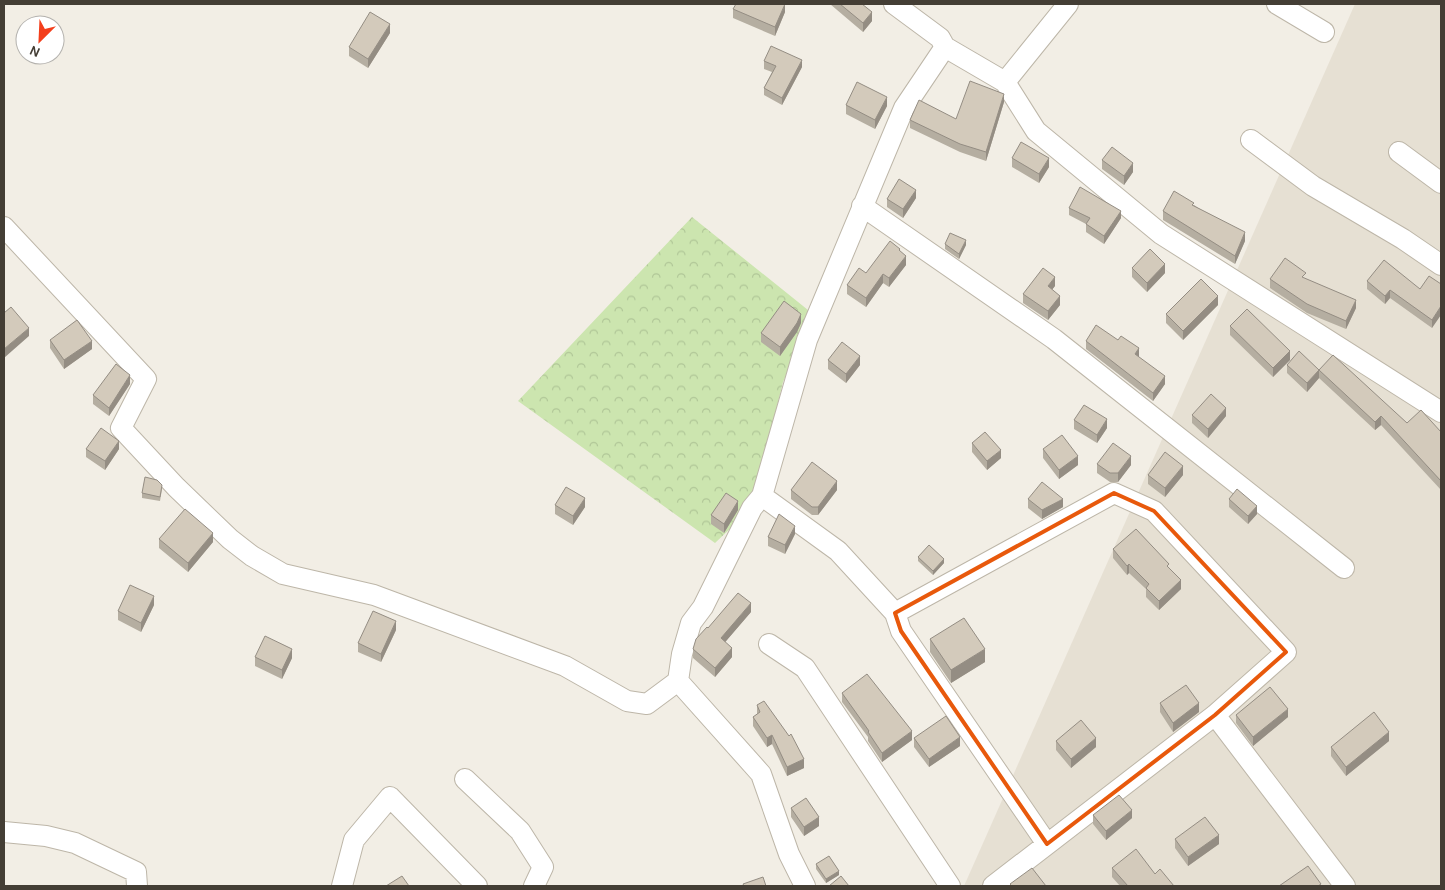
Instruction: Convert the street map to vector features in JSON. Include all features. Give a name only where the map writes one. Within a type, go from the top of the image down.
[{"type":"street","points":[[894,4],[940,38],[945,47],[1005,82],[1036,130],[1161,234],[1441,412]]},
{"type":"street","points":[[1005,82],[1068,4]]},
{"type":"street","points":[[1277,4],[1324,32]]},
{"type":"street","points":[[4,227],[146,379],[121,428],[176,487],[230,539],[252,556],[283,574],[374,595],[565,666],[627,701],[647,704],[678,681],[682,654],[691,623],[703,607],[752,508],[762,496],[807,340],[904,108],[945,47]]},
{"type":"street","points":[[1250,140],[1313,186],[1403,238],[1441,265]]},
{"type":"street","points":[[1399,152],[1441,183]]},
{"type":"street","points":[[862,206],[1054,339],[1344,568]]},
{"type":"street","points":[[895,613],[1114,493],[1154,511],[1286,652],[1215,715],[993,886]]},
{"type":"street","points":[[762,496],[838,551],[895,613],[901,631],[1047,844]]},
{"type":"street","points":[[769,644],[805,668],[950,886]]},
{"type":"street","points":[[678,681],[761,774],[790,854],[805,886]]},
{"type":"street","points":[[1215,715],[1345,886]]},
{"type":"street","points":[[465,779],[520,831],[543,867],[534,886]]},
{"type":"street","points":[[342,886],[354,840],[390,797],[477,886]]},
{"type":"street","points":[[4,832],[46,836],[75,843],[136,872],[137,886]]},
{"type":"highlighted area","points":[[1114,493],[1154,511],[1286,652],[1215,715],[1047,844],[901,631],[895,613]]},
{"type":"shaded area","points":[[1355,4],[1441,4],[1441,886],[964,886]]},
{"type":"green space","points":[[692,217],[808,310],[808,326],[783,382],[752,508],[715,543],[518,401]]},
{"type":"building","points":[[736,4],[785,4],[775,27],[733,9]]},
{"type":"building","points":[[840,4],[862,4],[872,12],[863,23]]},
{"type":"building","points":[[370,12],[390,24],[368,59],[349,47]]},
{"type":"building","points":[[771,46],[802,60],[782,98],[764,88],[776,66],[764,61]]},
{"type":"building","points":[[970,81],[1004,94],[986,152],[960,144],[910,120],[919,100],[956,119]]},
{"type":"building","points":[[857,82],[887,97],[875,120],[846,105]]},
{"type":"building","points":[[1021,142],[1049,158],[1039,174],[1012,158]]},
{"type":"building","points":[[1112,147],[1133,163],[1124,176],[1102,160]]},
{"type":"building","points":[[899,179],[916,190],[903,209],[887,199]]},
{"type":"building","points":[[1080,187],[1121,211],[1104,236],[1086,224],[1090,218],[1069,208]]},
{"type":"building","points":[[1174,191],[1194,203],[1192,205],[1245,232],[1235,256],[1163,211]]},
{"type":"building","points":[[950,233],[966,240],[959,254],[945,244]]},
{"type":"building","points":[[890,241],[906,256],[889,278],[883,274],[866,298],[847,285],[859,268],[866,273]]},
{"type":"building","points":[[1150,249],[1165,264],[1147,283],[1132,268]]},
{"type":"building","points":[[1285,258],[1306,273],[1302,277],[1356,300],[1346,321],[1307,304],[1270,279]]},
{"type":"building","points":[[1384,260],[1420,289],[1429,276],[1441,284],[1441,306],[1432,320],[1390,290],[1385,296],[1367,281]]},
{"type":"building","points":[[1043,268],[1055,277],[1048,286],[1060,296],[1048,311],[1023,294]]},
{"type":"building","points":[[1201,279],[1218,296],[1183,331],[1166,314]]},
{"type":"building","points":[[784,301],[801,314],[780,347],[761,333]]},
{"type":"building","points":[[11,307],[29,328],[4,349],[4,313]]},
{"type":"building","points":[[1247,309],[1290,351],[1273,368],[1230,326]]},
{"type":"building","points":[[77,320],[92,341],[64,360],[50,340]]},
{"type":"building","points":[[1096,325],[1118,340],[1121,336],[1139,348],[1135,354],[1165,376],[1153,393],[1086,341]]},
{"type":"building","points":[[842,342],[860,356],[846,374],[828,360]]},
{"type":"building","points":[[1299,351],[1319,370],[1307,383],[1287,365]]},
{"type":"building","points":[[1333,355],[1407,423],[1421,410],[1441,432],[1441,481],[1381,416],[1375,422],[1319,370]]},
{"type":"building","points":[[116,364],[130,375],[109,408],[93,395]]},
{"type":"building","points":[[1211,394],[1226,408],[1208,429],[1192,415]]},
{"type":"building","points":[[1084,405],[1107,419],[1097,435],[1074,420]]},
{"type":"building","points":[[101,428],[119,441],[105,461],[86,449]]},
{"type":"building","points":[[985,432],[1001,450],[987,461],[972,443]]},
{"type":"building","points":[[1062,435],[1078,456],[1059,470],[1043,449]]},
{"type":"building","points":[[1113,443],[1131,456],[1118,473],[1110,473],[1097,464]]},
{"type":"building","points":[[1165,452],[1183,466],[1165,488],[1148,475]]},
{"type":"building","points":[[812,462],[837,481],[818,507],[812,507],[791,490]]},
{"type":"building","points":[[145,477],[157,480],[162,485],[160,497],[142,493]]},
{"type":"building","points":[[1042,482],[1063,499],[1042,510],[1028,499]]},
{"type":"building","points":[[566,487],[585,498],[573,516],[555,505]]},
{"type":"building","points":[[1237,489],[1257,506],[1248,516],[1229,499]]},
{"type":"building","points":[[726,493],[738,501],[724,524],[711,515]]},
{"type":"building","points":[[185,509],[213,533],[188,563],[159,539]]},
{"type":"building","points":[[779,514],[795,526],[785,545],[768,537]]},
{"type":"building","points":[[1136,529],[1169,564],[1167,566],[1181,580],[1159,601],[1146,588],[1149,584],[1129,564],[1127,566],[1113,549]]},
{"type":"building","points":[[929,545],[944,559],[933,571],[918,557]]},
{"type":"building","points":[[130,585],[154,596],[141,623],[118,611]]},
{"type":"building","points":[[738,593],[751,603],[721,638],[732,648],[715,668],[693,649],[696,639]]},
{"type":"building","points":[[373,611],[396,621],[381,654],[358,643]]},
{"type":"building","points":[[964,618],[985,649],[951,670],[930,639]]},
{"type":"building","points":[[265,636],[292,649],[282,670],[255,657]]},
{"type":"building","points":[[867,674],[912,731],[882,753],[842,693]]},
{"type":"building","points":[[1186,685],[1199,703],[1173,723],[1160,703]]},
{"type":"building","points":[[1270,687],[1288,709],[1253,737],[1236,715]]},
{"type":"building","points":[[764,701],[789,736],[791,734],[804,759],[787,767],[772,735],[767,738],[753,717],[760,712],[757,705]]},
{"type":"building","points":[[1374,712],[1389,732],[1346,767],[1331,747]]},
{"type":"building","points":[[946,716],[960,737],[929,759],[914,738]]},
{"type":"building","points":[[1081,720],[1096,738],[1071,759],[1056,741]]},
{"type":"building","points":[[1119,795],[1132,810],[1106,831],[1093,815]]},
{"type":"building","points":[[806,798],[819,817],[804,827],[791,808]]},
{"type":"building","points":[[1205,817],[1219,835],[1188,857],[1175,839]]},
{"type":"building","points":[[1136,849],[1155,874],[1160,869],[1174,886],[1128,886],[1112,868]]},
{"type":"building","points":[[829,856],[839,871],[826,879],[816,864]]},
{"type":"building","points":[[1308,866],[1321,884],[1318,886],[1279,886]]},
{"type":"building","points":[[1032,868],[1046,886],[1012,886],[1010,884]]},
{"type":"building","points":[[402,876],[409,886],[386,886]]},
{"type":"building","points":[[841,876],[849,886],[829,886]]},
{"type":"building","points":[[763,877],[766,886],[744,886],[743,884]]}]
